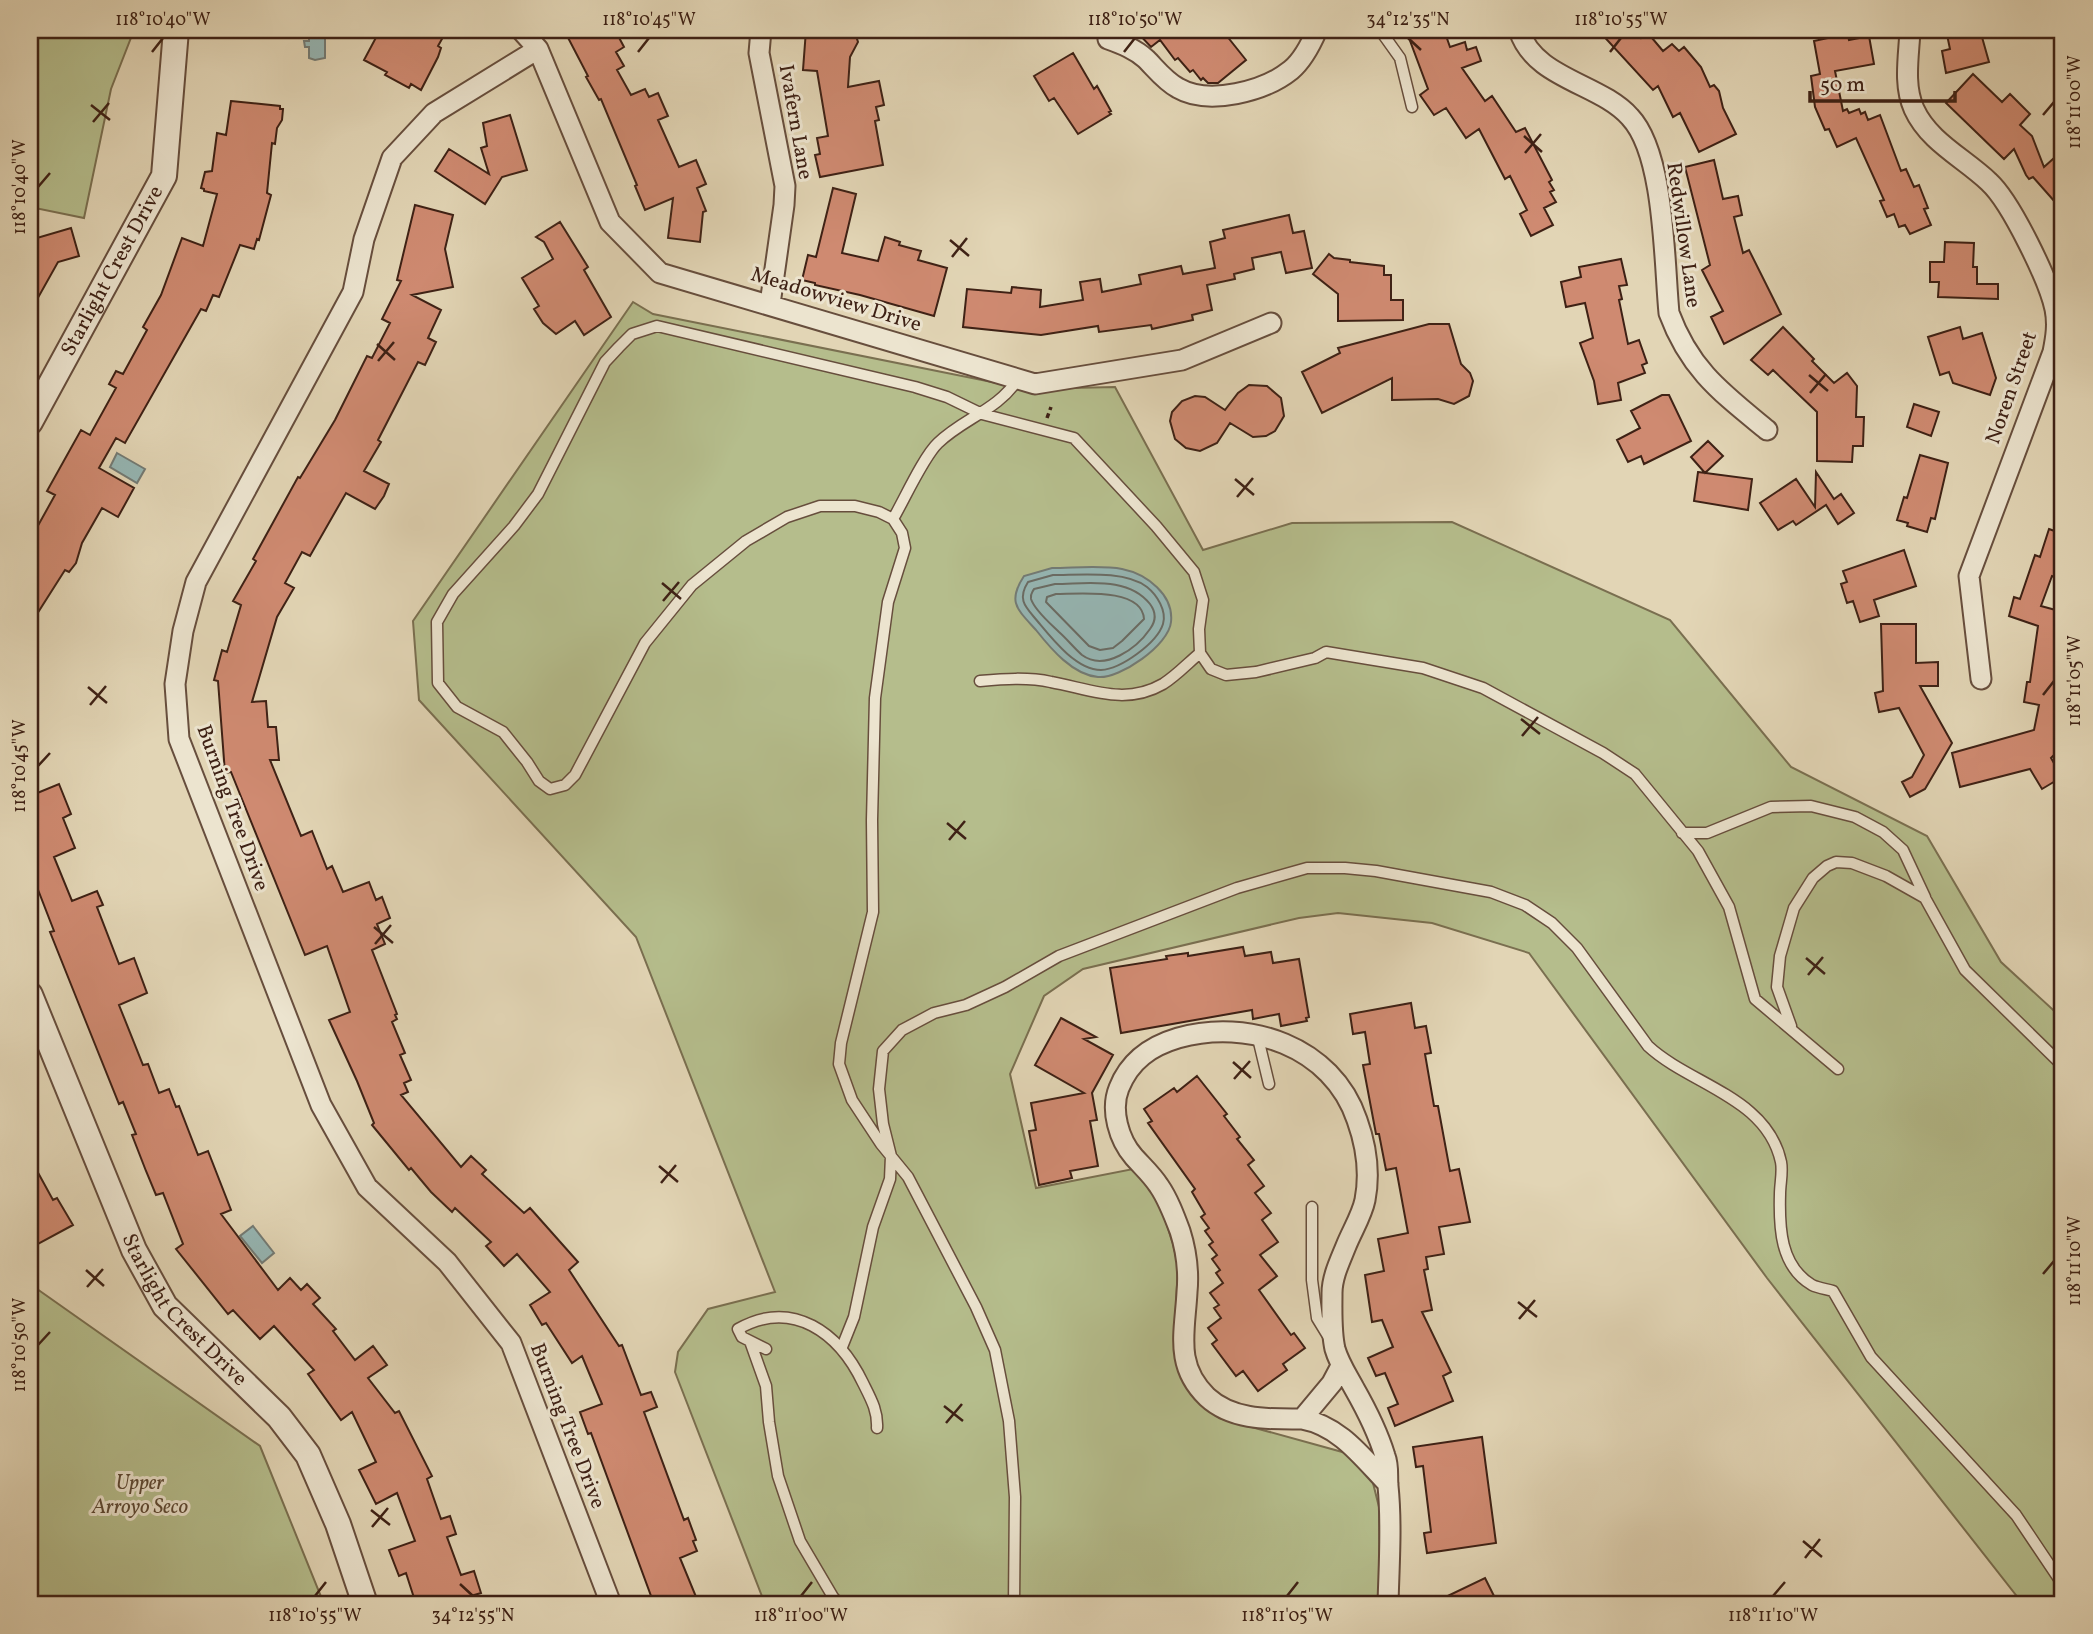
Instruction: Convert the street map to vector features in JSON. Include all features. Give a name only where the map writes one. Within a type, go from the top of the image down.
[{"type":"street","name":"Starlight Crest Drive","points":[[30,422],[164,176],[176,30]]},
{"type":"street","name":"Meadowview Drive","points":[[521,30],[538,49],[610,222],[660,272],[1035,384],[1182,360],[1271,323]]},
{"type":"street","name":"Ivafern Lane","points":[[761,30],[759,53],[785,186],[770,304]]},
{"type":"street","points":[[1108,39],[1126,45],[1144,57],[1161,76],[1180,90],[1218,96],[1241,93],[1270,84],[1282,77],[1293,69],[1310,46],[1317,30]]},
{"type":"street","name":"Redwillow Lane","points":[[1519,30],[1530,49],[1544,63],[1625,111],[1641,132],[1654,172],[1670,313],[1677,335],[1696,366],[1719,391],[1767,430]]},
{"type":"street","name":"Noren Street","points":[[1910,30],[1908,92],[1914,109],[1935,139],[2002,194],[2055,310],[2057,332],[2053,352],[1969,576],[1981,679]]},
{"type":"street","name":"Burning Tree Drive","points":[[538,49],[434,113],[392,158],[364,239],[353,292],[196,582],[183,631],[175,684],[178,739],[321,1105],[367,1186],[447,1262],[511,1343],[611,1604]]},
{"type":"street","name":"Starlight Crest Drive","points":[[30,995],[140,1261],[165,1306],[279,1417],[308,1455],[338,1524],[365,1604]]},
{"type":"street","points":[[1388,1484],[1345,1438],[1320,1423],[1302,1419],[1255,1418],[1230,1410],[1208,1397],[1195,1380],[1186,1363],[1182,1342],[1188,1288],[1183,1241],[1171,1208],[1148,1171],[1132,1155],[1115,1115],[1118,1090],[1131,1067],[1152,1046],[1217,1030],[1267,1036],[1292,1046],[1321,1067],[1344,1095],[1357,1118],[1367,1160],[1365,1202],[1337,1267],[1332,1289],[1334,1345],[1341,1366],[1367,1413],[1386,1457],[1391,1501],[1388,1604]]},
{"type":"street","points":[[1302,1419],[1332,1383],[1341,1366]]},
{"type":"lane","points":[[1380,30],[1400,58],[1412,107]]},
{"type":"lane","points":[[1014,1604],[1014,1497],[1009,1420],[995,1350],[976,1307],[908,1177],[852,1100],[839,1064],[842,1035],[873,912],[875,698],[888,602],[905,548],[902,533],[893,519],[879,512],[855,506],[820,506],[787,517],[746,541],[692,585],[645,643],[575,775],[565,785],[550,789],[539,781],[503,732],[457,706],[438,683],[437,622],[453,594],[514,526],[538,494],[605,362],[632,334],[657,326],[694,334],[915,387],[947,397],[982,414],[1074,438],[1156,526],[1194,572],[1203,600],[1199,629],[1200,653],[1211,669],[1226,675],[1256,672],[1315,658],[1326,652],[1423,668],[1483,688],[1603,753],[1635,774],[1698,851],[1729,907],[1755,999],[1838,1069]]},
{"type":"lane","points":[[893,519],[936,445],[1008,394],[1018,379]]},
{"type":"lane","points":[[980,681],[1050,681],[1097,693],[1130,696],[1163,684],[1200,653]]},
{"type":"lane","points":[[1682,833],[1707,833],[1771,807],[1811,806],[1855,817],[1883,832],[1903,850],[1925,898],[1965,970],[2063,1066]]},
{"type":"lane","points":[[1791,1028],[1777,987],[1780,956],[1794,908],[1813,878],[1836,862],[1852,863],[1886,876],[1925,898]]},
{"type":"lane","points":[[842,1347],[854,1317],[873,1227],[891,1179],[891,1156],[878,1089],[883,1051],[902,1030],[934,1013],[966,1005],[1005,987],[1059,956],[1237,888],[1307,867],[1376,871],[1491,892],[1525,905],[1552,923],[1577,948],[1647,1046],[1660,1058],[1735,1099],[1758,1119],[1782,1163],[1782,1240],[1788,1259],[1813,1286],[1833,1291],[1871,1357],[2016,1515],[2063,1585]]},
{"type":"lane","points":[[1257,1034],[1269,1084]]},
{"type":"lane","points":[[1312,1207],[1312,1280],[1317,1318],[1334,1345]]},
{"type":"lane","points":[[766,1349],[751,1344],[742,1337],[738,1329],[761,1320],[788,1317],[807,1322],[842,1347],[878,1414],[877,1428]]},
{"type":"lane","points":[[751,1344],[765,1386],[778,1476],[800,1541],[832,1597],[839,1604]]},
{"type":"green space","points":[[30,30],[134,30],[111,89],[84,218],[30,207]]},
{"type":"green space","points":[[633,302],[653,314],[1027,389],[1115,387],[1203,550],[1292,523],[1452,522],[1670,620],[1791,767],[1927,836],[2001,962],[2063,1019],[2063,1604],[2023,1604],[1767,1278],[1529,953],[1432,923],[1338,913],[1299,918],[1083,969],[1044,996],[1010,1074],[1036,1188],[1133,1169],[1159,1201],[1178,1266],[1174,1343],[1182,1374],[1197,1399],[1219,1418],[1353,1455],[1372,1479],[1379,1507],[1380,1604],[765,1604],[675,1372],[678,1352],[708,1309],[775,1292],[636,937],[419,700],[413,621]]},
{"type":"green space","name":"Upper Arroyo Seco","points":[[30,1284],[260,1446],[324,1604],[30,1604]]},
{"type":"water","points":[[309,30],[325,30],[325,58],[309,58],[309,47],[305,47],[304,41],[309,41]]},
{"type":"water","points":[[117,453],[145,469],[137,483],[110,467]]},
{"type":"water","points":[[1052,568],[1122,569],[1149,581],[1163,595],[1171,612],[1171,622],[1162,641],[1130,667],[1107,676],[1089,675],[1071,666],[1056,653],[1016,605],[1016,592],[1024,576]]},
{"type":"water","points":[[253,1226],[274,1253],[262,1263],[240,1236]]},
{"type":"building","points":[[380,30],[447,30],[438,46],[441,48],[438,57],[421,90],[411,84],[409,88],[364,60]]},
{"type":"building","points":[[564,30],[615,30],[624,47],[616,52],[624,66],[617,70],[631,95],[645,89],[649,97],[658,93],[668,116],[658,120],[679,167],[696,160],[706,184],[697,188],[706,211],[703,212],[700,242],[668,238],[673,198],[645,210],[601,99],[599,100],[586,77],[588,76]]},
{"type":"building","points":[[806,30],[854,30],[858,42],[850,57],[848,87],[879,81],[884,105],[876,107],[879,120],[875,121],[883,165],[820,177],[815,155],[820,154],[817,138],[828,136],[817,71],[803,70]]},
{"type":"building","points":[[1135,30],[1191,30],[1196,36],[1204,30],[1222,30],[1246,60],[1218,83],[1208,83],[1203,78],[1201,80],[1193,70],[1190,72],[1178,58],[1175,60],[1160,40],[1151,47]]},
{"type":"building","points":[[1406,30],[1444,30],[1450,47],[1465,42],[1467,50],[1476,47],[1481,61],[1462,68],[1485,101],[1492,96],[1516,132],[1525,128],[1552,180],[1549,182],[1554,190],[1550,192],[1556,202],[1544,208],[1553,225],[1531,236],[1520,214],[1527,210],[1510,176],[1505,179],[1479,129],[1466,138],[1446,108],[1434,115],[1420,95],[1428,89]]},
{"type":"building","points":[[1598,30],[1634,30],[1641,38],[1647,32],[1663,51],[1672,44],[1679,51],[1684,47],[1701,67],[1710,87],[1714,85],[1719,91],[1723,108],[1736,134],[1699,152],[1680,113],[1673,117],[1658,86],[1653,90]]},
{"type":"building","points":[[1826,30],[1847,30],[1849,40],[1869,36],[1874,64],[1835,71],[1843,111],[1847,109],[1849,113],[1859,109],[1861,114],[1865,112],[1868,120],[1880,115],[1901,171],[1906,169],[1914,187],[1919,185],[1928,208],[1924,209],[1931,225],[1910,234],[1905,225],[1899,227],[1894,214],[1887,217],[1880,201],[1884,200],[1856,138],[1837,147],[1829,129],[1825,130],[1815,107],[1811,76],[1820,74],[1814,41],[1828,38]]},
{"type":"building","points":[[1946,30],[1980,30],[1989,62],[1946,73],[1942,51],[1950,49]]},
{"type":"building","points":[[1073,53],[1094,89],[1097,86],[1111,111],[1111,114],[1078,134],[1054,98],[1049,101],[1034,76]]},
{"type":"building","points":[[1973,74],[2002,102],[2010,94],[2030,114],[2020,125],[2032,136],[2044,167],[2063,150],[2063,211],[2033,177],[2029,179],[2014,149],[2004,159],[1946,103]]},
{"type":"building","points":[[231,101],[280,106],[280,109],[283,109],[275,144],[272,143],[267,193],[271,195],[259,240],[257,239],[254,249],[240,245],[219,297],[213,295],[206,311],[201,309],[125,443],[116,438],[99,468],[134,488],[118,517],[102,508],[82,543],[76,563],[69,572],[65,570],[30,625],[30,540],[55,495],[47,491],[81,430],[90,435],[116,388],[109,384],[116,371],[123,374],[147,330],[143,327],[161,295],[182,238],[203,246],[217,194],[201,188],[205,172],[212,171],[217,133],[226,135]]},
{"type":"building","points":[[510,115],[527,170],[502,177],[485,204],[435,171],[449,149],[489,174],[481,148],[487,146],[483,123]]},
{"type":"building","points":[[1714,160],[1723,199],[1738,196],[1742,215],[1734,217],[1743,253],[1749,250],[1781,314],[1724,344],[1711,317],[1723,311],[1702,270],[1710,265],[1685,167]]},
{"type":"building","points":[[833,188],[856,194],[842,253],[878,261],[885,237],[900,242],[899,245],[921,251],[918,260],[947,268],[934,316],[802,280],[808,255],[816,257]]},
{"type":"building","points":[[415,205],[453,215],[445,249],[453,287],[412,295],[441,310],[428,338],[436,342],[425,365],[418,362],[378,440],[381,442],[364,471],[389,484],[384,496],[375,509],[346,493],[310,556],[302,552],[285,583],[294,588],[277,617],[252,702],[266,701],[268,727],[276,727],[279,760],[270,760],[301,836],[312,831],[327,869],[332,866],[343,892],[369,882],[376,900],[382,897],[390,918],[377,924],[385,944],[372,950],[397,1014],[397,1019],[392,1022],[405,1053],[400,1055],[411,1080],[404,1083],[408,1092],[401,1095],[461,1167],[471,1156],[486,1170],[482,1174],[524,1213],[530,1208],[578,1262],[569,1270],[619,1346],[622,1345],[641,1395],[651,1392],[657,1407],[644,1412],[684,1520],[688,1518],[696,1540],[693,1541],[697,1551],[680,1558],[699,1604],[654,1604],[591,1433],[588,1434],[580,1412],[602,1404],[582,1356],[572,1363],[546,1323],[542,1325],[530,1305],[550,1292],[517,1254],[504,1266],[486,1246],[491,1242],[455,1208],[452,1212],[431,1192],[372,1125],[374,1123],[357,1081],[329,1020],[350,1012],[327,946],[305,955],[231,772],[225,773],[218,681],[214,680],[222,650],[227,652],[241,605],[233,601],[298,477],[300,478],[335,420],[367,356],[372,358],[390,323],[382,319],[401,281],[397,280]]},
{"type":"building","points":[[1289,215],[1293,233],[1304,231],[1312,268],[1286,273],[1281,252],[1252,258],[1254,269],[1234,274],[1235,279],[1207,285],[1212,310],[1192,315],[1193,320],[1152,329],[1151,325],[1099,332],[1098,326],[1041,335],[963,327],[967,289],[1011,293],[1012,287],[1041,290],[1040,307],[1083,300],[1080,282],[1100,279],[1102,292],[1141,284],[1139,275],[1181,266],[1183,274],[1215,268],[1210,242],[1225,238],[1223,230]]},
{"type":"building","points":[[560,222],[588,267],[584,270],[611,317],[584,335],[575,321],[556,334],[543,323],[534,309],[539,306],[522,278],[553,259],[544,242],[536,237]]},
{"type":"building","points":[[71,228],[79,256],[58,262],[30,312],[30,240]]},
{"type":"building","points":[[1945,242],[1974,243],[1973,267],[1977,267],[1977,284],[1998,284],[1998,299],[1938,297],[1939,282],[1930,282],[1930,262],[1944,262]]},
{"type":"building","points":[[1329,254],[1350,262],[1384,266],[1384,275],[1391,275],[1391,300],[1403,300],[1403,320],[1338,321],[1338,294],[1313,274]]},
{"type":"building","points":[[1621,259],[1627,285],[1619,286],[1622,299],[1619,300],[1628,344],[1639,340],[1647,363],[1642,365],[1645,373],[1618,383],[1621,400],[1598,404],[1594,381],[1580,343],[1593,338],[1585,303],[1566,307],[1561,282],[1581,277],[1579,267]]},
{"type":"building","points":[[1429,324],[1449,324],[1461,364],[1470,373],[1473,381],[1469,396],[1454,404],[1438,399],[1392,400],[1392,378],[1322,413],[1302,372],[1340,353],[1338,348]]},
{"type":"building","points":[[1783,327],[1834,383],[1847,373],[1857,386],[1856,417],[1864,417],[1863,446],[1853,446],[1852,462],[1817,461],[1817,412],[1773,370],[1768,375],[1751,360]]},
{"type":"building","points":[[1960,327],[1963,339],[1982,333],[1996,378],[1990,395],[1953,383],[1949,372],[1940,375],[1928,337]]},
{"type":"building","points":[[1249,385],[1267,386],[1281,398],[1284,416],[1275,431],[1266,436],[1253,437],[1230,423],[1217,443],[1200,451],[1186,448],[1175,439],[1170,421],[1172,412],[1182,401],[1195,396],[1205,397],[1225,410],[1238,393]]},
{"type":"building","points":[[1662,395],[1669,395],[1691,441],[1644,464],[1641,456],[1628,462],[1617,440],[1640,428],[1631,411]]},
{"type":"building","points":[[1914,404],[1939,412],[1931,436],[1907,427]]},
{"type":"building","points":[[1708,441],[1723,456],[1705,473],[1691,457]]},
{"type":"building","points":[[1920,455],[1948,463],[1935,519],[1931,518],[1927,532],[1897,520]]},
{"type":"building","points":[[1698,472],[1752,479],[1748,510],[1694,501]]},
{"type":"building","points":[[1816,472],[1834,499],[1841,494],[1854,513],[1838,524],[1826,505],[1796,525],[1793,521],[1778,530],[1760,503],[1796,479],[1815,507]]},
{"type":"building","points":[[2049,529],[2063,534],[2063,580],[2052,576],[2041,606],[2063,612],[2063,746],[2051,758],[2062,777],[2042,789],[2030,769],[1960,787],[1952,753],[2034,730],[2039,705],[2024,702],[2027,682],[2030,682],[2038,626],[2009,616],[2014,597],[2020,599],[2035,555],[2040,557]]},
{"type":"building","points":[[1904,550],[1916,586],[1874,600],[1879,616],[1860,622],[1853,601],[1847,603],[1841,584],[1847,582],[1843,571]]},
{"type":"building","points":[[1881,624],[1916,624],[1916,663],[1938,662],[1938,686],[1920,686],[1952,743],[1925,789],[1910,797],[1902,782],[1912,777],[1924,755],[1899,708],[1879,712],[1875,693],[1883,691]]},
{"type":"building","points":[[59,784],[71,814],[63,818],[75,848],[54,857],[72,901],[97,891],[103,905],[97,907],[119,964],[134,958],[147,993],[119,1005],[143,1065],[148,1064],[159,1093],[169,1089],[176,1107],[179,1106],[198,1155],[208,1151],[231,1210],[221,1214],[278,1290],[290,1278],[301,1290],[307,1284],[320,1298],[313,1304],[336,1329],[333,1331],[355,1360],[373,1346],[387,1365],[368,1378],[395,1413],[399,1411],[432,1476],[427,1479],[441,1519],[450,1516],[456,1534],[447,1537],[461,1575],[474,1571],[481,1593],[471,1596],[473,1604],[416,1604],[406,1573],[399,1576],[389,1550],[415,1541],[397,1493],[376,1504],[359,1470],[376,1462],[352,1412],[341,1420],[308,1374],[314,1370],[274,1326],[260,1339],[233,1310],[228,1314],[176,1249],[183,1244],[163,1193],[156,1195],[146,1171],[132,1135],[136,1134],[123,1102],[119,1104],[50,932],[54,931],[30,869],[30,796]]},
{"type":"building","points":[[1243,947],[1245,956],[1271,952],[1273,963],[1299,959],[1309,1017],[1306,1018],[1307,1021],[1281,1026],[1279,1014],[1253,1019],[1252,1010],[1121,1033],[1110,968],[1167,959],[1166,956],[1188,953],[1188,956]]},
{"type":"building","points":[[1411,1003],[1415,1028],[1426,1026],[1431,1053],[1425,1054],[1434,1106],[1438,1106],[1450,1171],[1459,1169],[1470,1222],[1439,1227],[1444,1254],[1426,1257],[1428,1269],[1424,1270],[1432,1310],[1422,1312],[1451,1372],[1443,1376],[1453,1401],[1395,1426],[1388,1408],[1398,1404],[1385,1373],[1376,1376],[1368,1358],[1393,1347],[1382,1320],[1372,1322],[1365,1275],[1384,1271],[1378,1239],[1408,1233],[1396,1168],[1386,1170],[1379,1134],[1376,1134],[1363,1065],[1370,1064],[1365,1032],[1353,1034],[1350,1014]]},
{"type":"building","points":[[1061,1018],[1096,1037],[1084,1039],[1113,1055],[1092,1093],[1097,1120],[1090,1121],[1098,1166],[1070,1171],[1072,1178],[1039,1185],[1029,1131],[1036,1130],[1031,1103],[1084,1093],[1035,1065]]},
{"type":"building","points":[[1197,1076],[1227,1114],[1224,1116],[1240,1137],[1237,1139],[1254,1160],[1248,1165],[1264,1186],[1255,1193],[1271,1213],[1262,1220],[1278,1242],[1260,1255],[1277,1276],[1259,1290],[1291,1335],[1294,1333],[1305,1348],[1283,1364],[1287,1370],[1258,1391],[1243,1371],[1236,1376],[1212,1344],[1217,1340],[1208,1328],[1221,1318],[1214,1308],[1219,1305],[1210,1293],[1223,1283],[1216,1273],[1220,1270],[1212,1259],[1217,1255],[1209,1245],[1213,1242],[1205,1231],[1209,1228],[1201,1217],[1205,1214],[1192,1192],[1195,1189],[1148,1123],[1152,1121],[1144,1109],[1174,1088],[1177,1092]]},
{"type":"building","points":[[30,1158],[53,1200],[57,1198],[73,1225],[38,1244],[30,1229]]},
{"type":"building","points":[[1482,1437],[1496,1543],[1427,1553],[1424,1533],[1431,1532],[1423,1466],[1416,1467],[1413,1447]]},
{"type":"building","points":[[1485,1578],[1498,1604],[1431,1604]]}]
